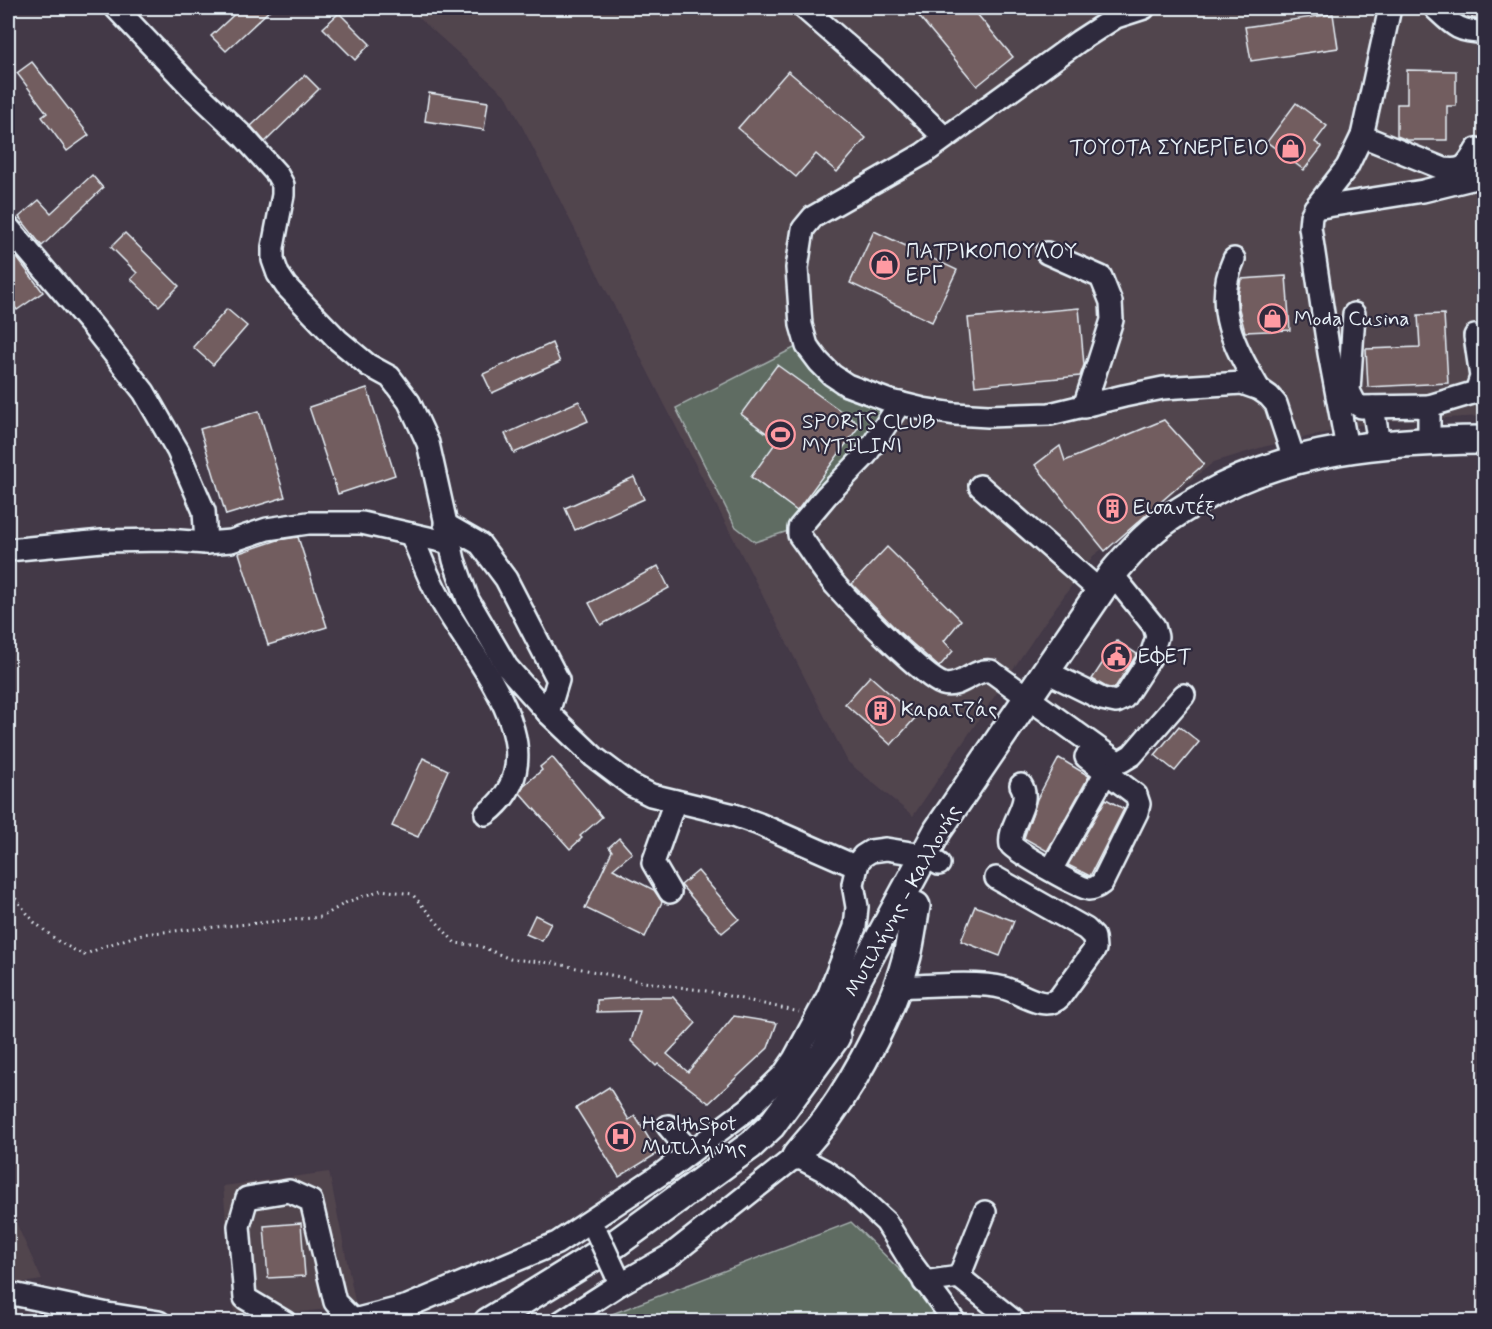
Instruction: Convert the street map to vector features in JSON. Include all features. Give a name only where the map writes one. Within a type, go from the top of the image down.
[{"type":"main road","name":"Μυτιλήνης - Καλλονής","points":[[826,1050],[858,978],[928,866],[1019,711],[1106,582],[1147,536],[1182,509],[1223,485],[1294,459],[1379,444],[1485,440]]},
{"type":"main road","name":"Μυτιλήνης - Καλλονής","points":[[488,1322],[615,1244],[751,1145],[771,1126],[871,989],[916,906],[928,866]]},
{"type":"main road","points":[[796,1156],[828,1118],[856,1071],[897,987],[907,957],[916,906]]},
{"type":"street","points":[[116,8],[190,86],[265,159],[277,174],[283,185],[284,195],[273,247],[273,260],[278,274],[286,286],[338,340],[368,365],[390,377],[410,402],[428,443],[448,533],[468,600],[507,667],[548,714],[594,758],[631,785],[651,795],[750,821],[856,867]]},
{"type":"street","points":[[804,8],[875,70],[944,137]]},
{"type":"street","points":[[1144,8],[1116,17],[922,154],[813,217],[803,229],[797,268],[801,325],[807,346],[819,362],[847,385],[900,404],[955,414],[988,416],[1050,414],[1163,388],[1242,383],[1259,389],[1276,404],[1294,459]]},
{"type":"street","points":[[1347,448],[1329,353],[1311,216],[1347,167],[1362,136],[1390,8]]},
{"type":"street","points":[[1435,8],[1455,27],[1464,31],[1485,32]]},
{"type":"street","points":[[1362,136],[1444,169],[1457,170],[1466,167],[1478,149]]},
{"type":"street","points":[[1315,208],[1423,191],[1485,176]]},
{"type":"street","points":[[8,227],[93,327],[144,392],[178,451],[204,511],[206,543]]},
{"type":"street","points":[[1047,253],[1101,277],[1111,302],[1112,320],[1084,407]]},
{"type":"street","points":[[1234,259],[1227,275],[1225,290],[1231,337],[1259,389]]},
{"type":"street","points":[[1354,314],[1349,391],[1351,398],[1361,407],[1429,406],[1476,392],[1481,377],[1475,336]]},
{"type":"street","points":[[900,404],[866,455],[800,525],[798,531],[836,586],[912,661],[937,681],[947,685],[953,684],[988,670],[1019,711],[1136,795],[1139,804],[1137,812],[1102,882],[1095,888],[1088,889],[1051,870],[1011,845],[1010,837],[1025,795],[1021,785]]},
{"type":"street","points":[[1429,406],[1429,441]]},
{"type":"street","points":[[1374,407],[1379,444]]},
{"type":"street","points":[[980,486],[1106,582],[1154,626],[1157,637],[1150,658],[1124,698],[1116,702],[1102,699],[1045,671]]},
{"type":"street","points":[[8,550],[102,541],[166,540],[206,543],[231,541],[267,529],[308,523],[362,523],[411,534],[448,533],[480,544],[506,579],[558,680],[548,714]]},
{"type":"street","points":[[411,534],[439,597],[501,699],[513,729],[517,761],[515,777],[499,804],[486,814]]},
{"type":"street","points":[[1019,711],[1111,759],[1122,761],[1131,755],[1184,695]]},
{"type":"street","points":[[1051,870],[1106,772]]},
{"type":"street","points":[[670,892],[653,863],[675,801]]},
{"type":"street","points":[[285,1322],[245,1298],[239,1226],[247,1198],[289,1191],[311,1201],[335,1302],[350,1321],[408,1306],[594,1228],[748,1109],[783,1075],[818,1016],[855,927],[857,907],[853,884],[856,867],[863,856],[879,849],[894,850],[928,866]]},
{"type":"street","points":[[897,987],[988,985],[1012,990],[1044,1003],[1056,1001],[1060,997],[1095,949],[1094,937],[1086,929],[996,878]]},
{"type":"street","points":[[668,1126],[690,1152]]},
{"type":"street","points":[[561,1322],[618,1279],[671,1255],[796,1156],[823,1170],[874,1209],[886,1222],[924,1282],[955,1322]]},
{"type":"street","points":[[959,1277],[985,1212]]},
{"type":"street","points":[[594,1228],[618,1279]]},
{"type":"street","points":[[924,1282],[959,1277],[1014,1322]]},
{"type":"street","points":[[8,1293],[159,1322]]},
{"type":"path","points":[[8,889],[34,922],[59,942],[84,955],[142,934],[322,917],[347,902],[381,890],[412,894],[455,943],[480,946],[510,959],[553,963],[644,982],[707,991],[818,1016]]},
{"type":"shaded area","points":[[408,8],[1484,8],[1484,416],[1373,422],[1263,447],[1214,462],[1093,556],[1045,622],[913,816],[848,762],[507,97]]},
{"type":"shaded area","points":[[329,1172],[356,1306],[235,1319],[223,1186]]},
{"type":"shaded area","points":[[8,1205],[42,1280],[8,1285]]},
{"type":"green space","name":"SPORTS CLUB MYTILINI","points":[[796,347],[838,395],[886,412],[858,457],[788,531],[755,542],[735,526],[676,408]]},
{"type":"green space","points":[[851,1222],[952,1321],[611,1322],[612,1314]]},
{"type":"building","points":[[241,8],[272,8],[226,51],[211,36]]},
{"type":"building","points":[[912,8],[972,8],[1013,57],[977,86]]},
{"type":"building","points":[[1471,8],[1485,8],[1485,19],[1472,18]]},
{"type":"building","points":[[339,13],[370,44],[355,60],[323,28]]},
{"type":"building","points":[[1333,14],[1338,48],[1251,61],[1245,27]]},
{"type":"building","points":[[32,62],[89,135],[67,151],[42,117],[47,113],[17,73]]},
{"type":"building","points":[[1407,70],[1456,71],[1456,106],[1447,106],[1447,140],[1407,140],[1397,136],[1397,104],[1407,104]]},
{"type":"building","points":[[788,71],[866,138],[837,172],[816,154],[796,177],[738,128]]},
{"type":"building","points":[[305,75],[319,89],[265,142],[251,126]]},
{"type":"building","points":[[429,93],[488,102],[484,130],[425,121]]},
{"type":"building","points":[[1296,103],[1327,126],[1315,142],[1322,147],[1304,170],[1267,142]]},
{"type":"building","points":[[92,175],[103,188],[42,246],[19,217],[39,200],[51,213]]},
{"type":"building","points":[[874,231],[957,270],[932,322],[850,283]]},
{"type":"building","points":[[125,233],[179,286],[159,306],[131,279],[137,273],[111,247]]},
{"type":"building","points":[[8,246],[43,292],[17,310],[8,298]]},
{"type":"building","points":[[1286,276],[1290,330],[1245,332],[1239,309],[1238,295],[1241,279]]},
{"type":"building","points":[[1079,308],[1084,365],[1080,376],[975,386],[968,318]]},
{"type":"building","points":[[227,309],[247,326],[213,365],[193,347]]},
{"type":"building","points":[[1444,314],[1448,383],[1368,387],[1366,349],[1420,347],[1418,315]]},
{"type":"building","points":[[552,343],[560,362],[492,393],[483,374]]},
{"type":"building","points":[[777,365],[860,425],[797,511],[751,477],[777,441],[741,414]]},
{"type":"building","points":[[367,388],[395,475],[338,494],[309,407]]},
{"type":"building","points":[[579,401],[588,421],[514,453],[505,434]]},
{"type":"building","points":[[259,411],[285,497],[226,515],[200,429]]},
{"type":"building","name":"Εισαντέξ","points":[[1164,420],[1204,464],[1105,551],[1035,465],[1060,446],[1065,461]]},
{"type":"building","points":[[634,477],[644,499],[575,530],[565,508]]},
{"type":"building","points":[[298,537],[327,627],[268,645],[239,553],[278,540]]},
{"type":"building","points":[[887,547],[961,620],[944,641],[953,651],[939,667],[898,631],[852,584]]},
{"type":"building","points":[[658,566],[669,588],[601,625],[589,603]]},
{"type":"building","points":[[1117,641],[1137,654],[1114,689],[1092,679]]},
{"type":"building","name":"Καρατζάς","points":[[870,676],[916,717],[891,745],[845,704]]},
{"type":"building","points":[[1179,726],[1199,742],[1175,771],[1155,755]]},
{"type":"building","points":[[552,757],[602,817],[580,836],[582,838],[570,849],[520,793],[523,786],[542,770],[540,767]]},
{"type":"building","points":[[423,758],[448,770],[418,837],[392,826]]},
{"type":"building","points":[[1059,758],[1089,776],[1047,851],[1024,838],[1037,799]]},
{"type":"building","points":[[1106,799],[1124,809],[1090,876],[1068,865]]},
{"type":"building","points":[[619,838],[632,853],[613,869],[654,890],[662,902],[645,937],[585,908],[612,851],[609,847]]},
{"type":"building","points":[[698,871],[739,919],[722,933],[681,885]]},
{"type":"building","points":[[975,906],[1014,921],[1000,956],[961,941]]},
{"type":"building","points":[[535,915],[551,923],[542,941],[526,934]]},
{"type":"building","points":[[673,997],[696,1023],[667,1054],[688,1072],[734,1016],[777,1023],[768,1048],[709,1103],[658,1064],[656,1066],[631,1041],[640,1011],[597,1012],[597,1000]]},
{"type":"building","name":"HealthSpot Μυτιλήνης","points":[[609,1087],[629,1120],[635,1116],[658,1153],[619,1177],[576,1108]]},
{"type":"building","points":[[301,1223],[305,1276],[268,1278],[264,1226]]},
{"type":"place","name":"ΤΟΥΟΤΑ ΣΥΝΕΡΓΕΙΟ","points":[[1290,148]]},
{"type":"place","name":"ΠΑΤΡΙΚΟΠΟΥΛΟΥ ΕΡΓ","points":[[885,264]]},
{"type":"place","name":"Moda Cusina","points":[[1273,319]]},
{"type":"place","name":"SPORTS CLUB MYTILINI","points":[[781,434]]},
{"type":"place","name":"Εισαντέξ","points":[[1112,508]]},
{"type":"place","name":"ΕΦΕΤ","points":[[1117,657]]},
{"type":"place","name":"Καρατζάς","points":[[880,710]]},
{"type":"place","name":"HealthSpot Μυτιλήνης","points":[[621,1136]]}]
